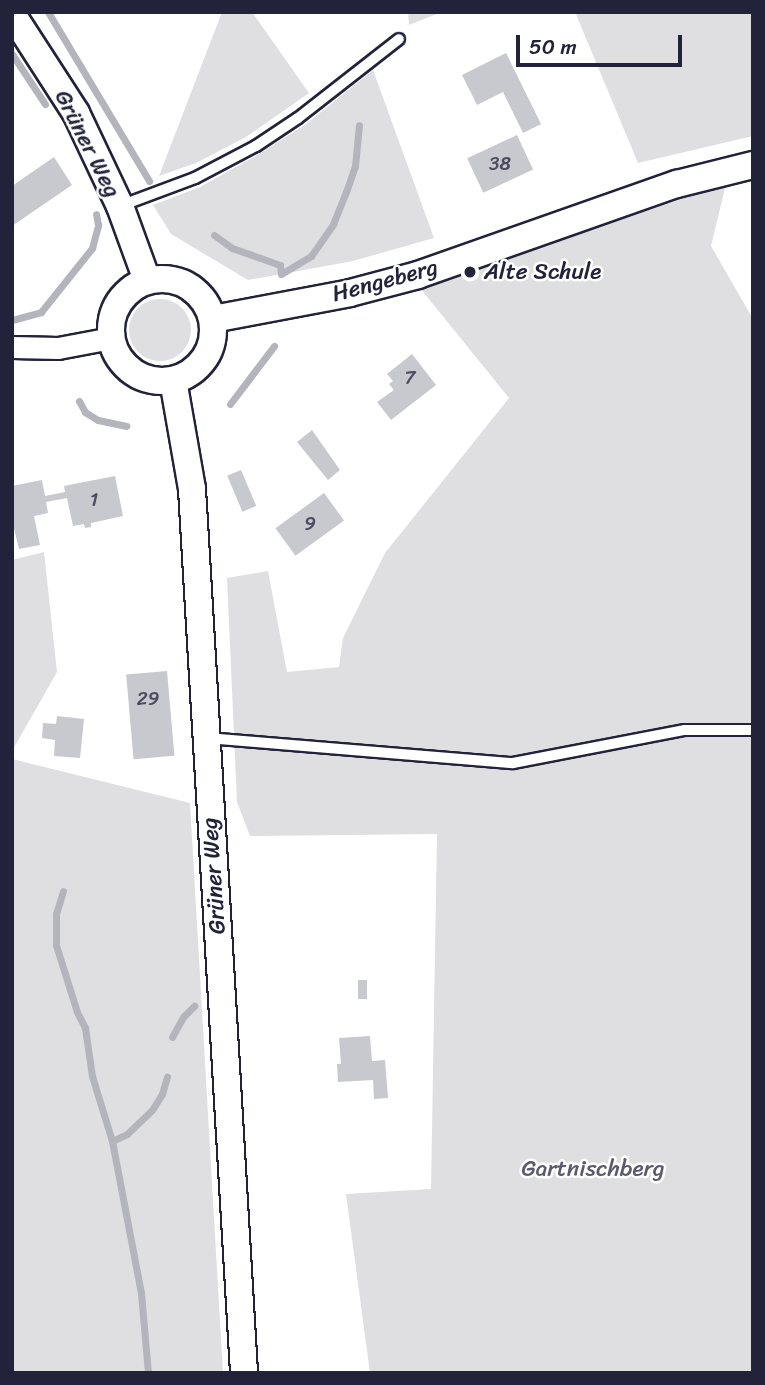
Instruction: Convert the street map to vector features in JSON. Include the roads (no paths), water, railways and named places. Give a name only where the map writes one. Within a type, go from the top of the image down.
[{"type":"street","name":"Grüner Weg","points":[[12,14],[76,113],[120,206],[147,280]]},
{"type":"street","name":"Hengeberg","points":[[213,319],[350,293],[418,275],[677,184],[753,165]]},
{"type":"street","points":[[164,278],[188,286],[207,303],[213,319],[214,335],[201,365],[173,380],[157,381],[140,377],[127,367],[117,354],[111,338],[115,309],[123,296],[147,280],[164,278]]},
{"type":"street","points":[[12,347],[58,348],[111,338]]},
{"type":"street","name":"Grüner Weg","points":[[173,380],[192,489],[244,1373]]},
{"type":"lane","points":[[120,206],[195,178],[256,146],[298,118],[399,39]]},
{"type":"lane","points":[[205,738],[513,763],[685,730],[753,730]]},
{"type":"waterway","points":[[48,12],[149,181]]},
{"type":"waterway","points":[[12,54],[45,104]]},
{"type":"waterway","points":[[214,235],[232,248],[280,265],[281,274],[311,256],[333,224],[346,192],[355,166],[359,125]]},
{"type":"waterway","points":[[12,320],[41,312],[92,248],[98,225],[96,214]]},
{"type":"waterway","points":[[230,404],[274,346]]},
{"type":"waterway","points":[[79,401],[85,412],[98,420],[126,426]]},
{"type":"waterway","points":[[63,891],[56,914],[56,945],[77,1012],[85,1028],[92,1076],[112,1141],[141,1293],[148,1373]]},
{"type":"waterway","points":[[172,1037],[183,1017],[194,1006]]},
{"type":"waterway","points":[[112,1141],[127,1134],[152,1110],[162,1094],[167,1077]]},
{"type":"place","name":"Alte Schule","points":[[470,272]]},
{"type":"park label","name":"Gartnischberg","points":[[593,1169]]}]
